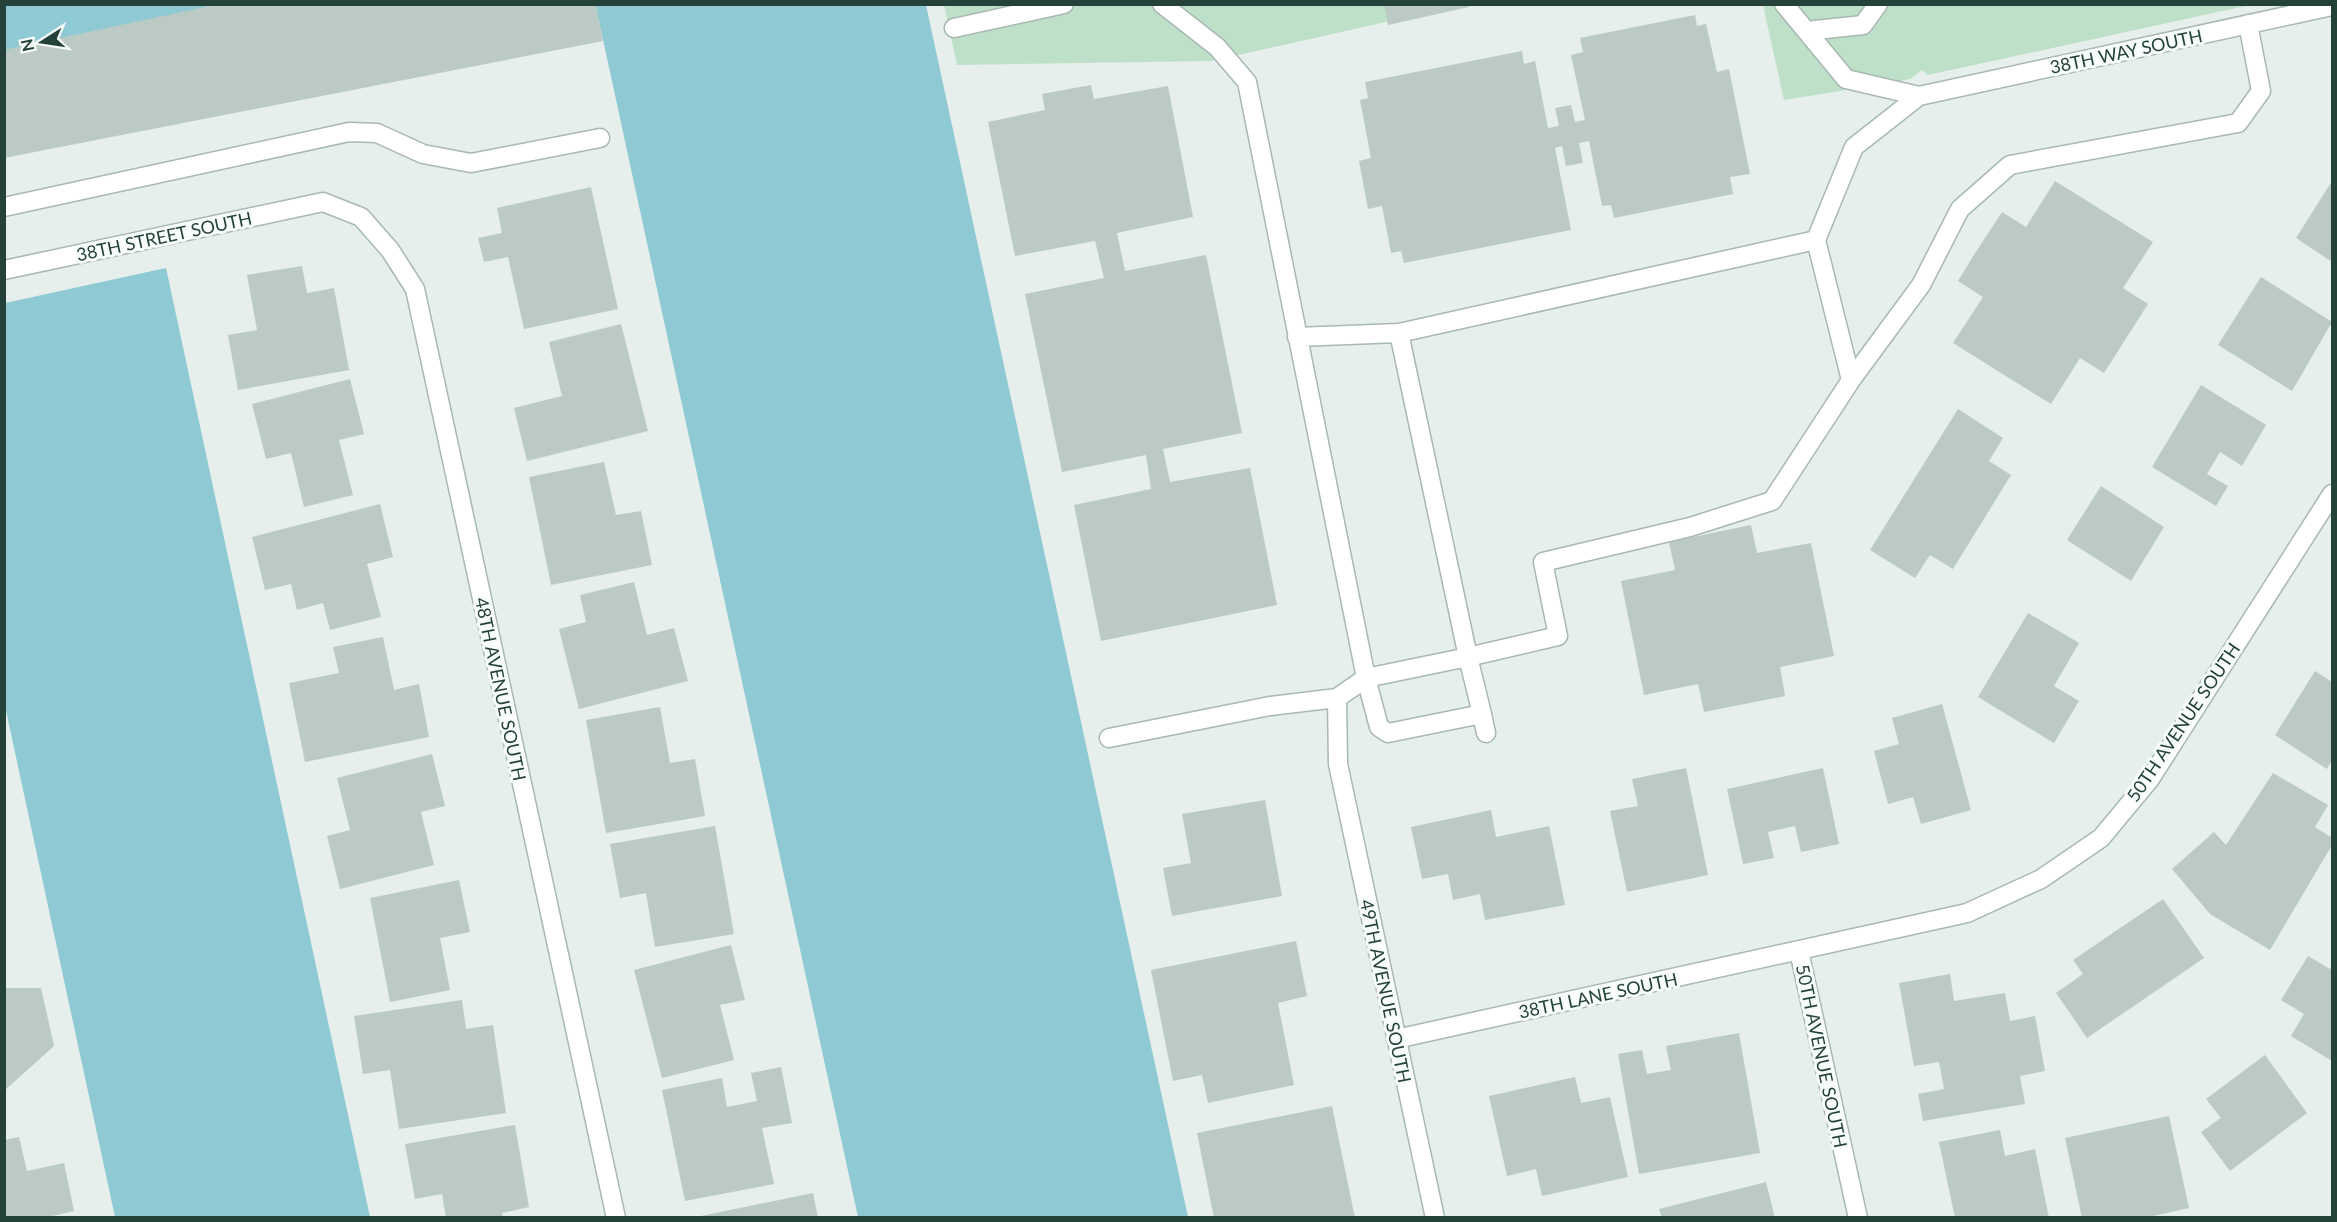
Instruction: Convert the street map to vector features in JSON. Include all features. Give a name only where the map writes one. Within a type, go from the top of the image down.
[{"type":"street","points":[[954,28],[1064,4]]},
{"type":"street","points":[[1162,4],[1217,47],[1247,82],[1366,678],[1379,727],[1388,733],[1482,714]]},
{"type":"street","points":[[1784,4],[1846,79],[1919,96]]},
{"type":"street","points":[[1806,31],[1863,25],[1878,4]]},
{"type":"street","name":"38TH WAY SOUTH","points":[[1919,96],[2332,6]]},
{"type":"street","points":[[1109,738],[1270,706],[1338,699],[1366,678],[1558,636],[1543,562],[1690,528],[1772,501],[1851,380],[1922,285],[1960,208],[2010,165],[2238,123],[2261,91],[2248,24]]},
{"type":"street","points":[[1851,380],[1816,240],[1854,147],[1919,96]]},
{"type":"street","points":[[4,207],[349,132],[376,133],[423,154],[471,163],[600,138]]},
{"type":"street","name":"38TH STREET SOUTH","points":[[4,270],[323,202]]},
{"type":"street","name":"48TH AVENUE SOUTH","points":[[323,202],[361,217],[390,250],[414,289],[616,1218]]},
{"type":"street","points":[[1297,337],[1400,333],[1816,240]]},
{"type":"street","points":[[1400,333],[1486,733]]},
{"type":"street","name":"50TH AVENUE SOUTH","points":[[1858,1218],[1799,951],[1967,913],[2041,879],[2101,838],[2150,778],[2332,494]]},
{"type":"street","name":"49TH AVENUE SOUTH","points":[[1338,699],[1338,764],[1435,1218]]},
{"type":"street","name":"38TH LANE SOUTH","points":[[1396,1039],[1799,951]]},
{"type":"green space","points":[[944,5],[1461,5],[1212,61],[957,65]]},
{"type":"green space","points":[[1763,5],[2250,5],[1928,75],[1922,70],[1910,79],[1896,82],[1784,100]]},
{"type":"water","points":[[4,5],[926,5],[1188,1217],[858,1217],[597,12],[5,148]]},
{"type":"water","points":[[166,268],[370,1217],[115,1217],[5,706],[5,303]]},
{"type":"building","points":[[219,4],[596,4],[603,41],[4,158],[4,50]]},
{"type":"building","points":[[1384,4],[1469,4],[1469,7],[1388,25]]},
{"type":"building","points":[[1695,15],[1697,26],[1706,24],[1717,72],[1729,69],[1750,174],[1730,177],[1733,194],[1614,218],[1611,205],[1602,206],[1589,141],[1579,143],[1583,163],[1566,166],[1562,146],[1555,148],[1571,230],[1404,263],[1401,251],[1391,253],[1382,206],[1368,209],[1359,161],[1371,158],[1360,100],[1368,98],[1365,82],[1522,51],[1524,64],[1535,61],[1548,128],[1559,126],[1555,108],[1571,105],[1575,122],[1585,120],[1571,55],[1583,52],[1580,38]]},
{"type":"building","points":[[1091,85],[1094,99],[1168,86],[1193,217],[1117,233],[1125,271],[1206,255],[1242,433],[1163,449],[1170,482],[1250,468],[1277,605],[1101,641],[1074,505],[1151,489],[1146,455],[1062,472],[1025,294],[1104,278],[1095,241],[1015,256],[988,122],[1045,110],[1042,94]]},
{"type":"building","points":[[2055,181],[2153,242],[2123,288],[2148,304],[2104,373],[2080,358],[2051,404],[1953,343],[1983,297],[1958,281],[1972,258],[2002,212],[2026,227]]},
{"type":"building","points":[[2332,181],[2332,262],[2296,238]]},
{"type":"building","points":[[591,187],[618,309],[524,329],[508,257],[484,262],[478,238],[502,233],[497,208]]},
{"type":"building","points":[[302,266],[307,293],[334,288],[349,370],[238,390],[228,335],[257,330],[247,275]]},
{"type":"building","points":[[2261,277],[2332,322],[2292,391],[2218,345]]},
{"type":"building","points":[[621,324],[648,431],[527,461],[514,408],[562,396],[549,342]]},
{"type":"building","points":[[350,379],[364,434],[339,440],[353,495],[304,507],[291,453],[266,459],[252,404]]},
{"type":"building","points":[[2201,385],[2266,425],[2242,466],[2220,452],[2207,474],[2228,486],[2216,506],[2152,467]]},
{"type":"building","points":[[1958,409],[2003,438],[1989,461],[2011,475],[1953,569],[1930,555],[1915,578],[1870,550]]},
{"type":"building","points":[[604,462],[616,515],[641,511],[652,565],[551,585],[529,477]]},
{"type":"building","points":[[2101,486],[2164,527],[2131,581],[2067,540]]},
{"type":"building","points":[[380,504],[393,557],[367,564],[381,617],[330,630],[323,603],[297,610],[291,584],[265,590],[252,537]]},
{"type":"building","points":[[1751,525],[1757,553],[1811,543],[1834,656],[1780,667],[1785,696],[1704,712],[1698,684],[1644,695],[1621,581],[1675,570],[1669,542]]},
{"type":"building","points":[[634,582],[647,635],[674,628],[688,681],[579,709],[559,629],[586,622],[580,595]]},
{"type":"building","points":[[2028,613],[2079,643],[2054,686],[2079,701],[2054,743],[1978,697]]},
{"type":"building","points":[[383,637],[394,690],[419,684],[429,737],[305,762],[289,683],[339,673],[333,647]]},
{"type":"building","points":[[2315,671],[2332,682],[2332,760],[2327,769],[2275,735]]},
{"type":"building","points":[[1942,704],[1971,810],[1921,824],[1913,797],[1888,804],[1874,751],[1899,744],[1892,718]]},
{"type":"building","points":[[660,707],[670,763],[695,759],[705,816],[606,833],[586,720]]},
{"type":"building","points":[[432,754],[445,806],[421,812],[434,865],[340,889],[327,836],[350,830],[337,778]]},
{"type":"building","points":[[1686,768],[1708,875],[1627,892],[1610,811],[1638,806],[1632,779]]},
{"type":"building","points":[[1823,768],[1839,844],[1801,852],[1795,826],[1768,832],[1774,858],[1743,864],[1727,789]]},
{"type":"building","points":[[2273,773],[2328,805],[2315,827],[2332,838],[2332,845],[2270,950],[2210,914],[2172,869],[2214,832],[2226,845]]},
{"type":"building","points":[[1265,800],[1282,896],[1172,916],[1163,868],[1191,863],[1182,814]]},
{"type":"building","points":[[1491,810],[1496,837],[1549,826],[1565,905],[1485,920],[1480,894],[1453,900],[1448,874],[1422,879],[1411,827]]},
{"type":"building","points":[[715,826],[734,934],[655,947],[646,893],[620,898],[610,844]]},
{"type":"building","points":[[459,880],[470,932],[440,938],[450,990],[390,1002],[370,898]]},
{"type":"building","points":[[2163,899],[2204,958],[2087,1038],[2056,993],[2083,974],[2073,960]]},
{"type":"building","points":[[1296,941],[1307,996],[1278,1003],[1294,1085],[1208,1103],[1202,1075],[1173,1081],[1151,970]]},
{"type":"building","points":[[731,945],[745,1000],[720,1005],[734,1060],[662,1078],[634,970]]},
{"type":"building","points":[[2308,956],[2330,969],[2332,966],[2332,1061],[2291,1036],[2304,1014],[2281,1000]]},
{"type":"building","points":[[1950,974],[1954,1001],[2005,993],[2010,1021],[2035,1016],[2045,1071],[2020,1076],[2025,1104],[1923,1121],[1918,1094],[1944,1089],[1939,1062],[1914,1066],[1899,983]]},
{"type":"building","points":[[4,988],[41,988],[54,1046],[4,1091]]},
{"type":"building","points":[[462,1000],[466,1029],[493,1025],[506,1113],[399,1129],[390,1070],[363,1074],[354,1016]]},
{"type":"building","points":[[1739,1033],[1760,1153],[1639,1174],[1618,1054],[1642,1050],[1647,1074],[1671,1070],[1666,1046]]},
{"type":"building","points":[[2265,1055],[2307,1113],[2230,1171],[2201,1132],[2221,1118],[2206,1099]]},
{"type":"building","points":[[781,1067],[792,1123],[762,1128],[774,1184],[685,1201],[662,1090],[722,1078],[727,1107],[757,1101],[751,1073]]},
{"type":"building","points":[[1575,1077],[1581,1103],[1610,1097],[1628,1177],[1542,1196],[1536,1169],[1507,1176],[1489,1096]]},
{"type":"building","points":[[1332,1106],[1355,1218],[1214,1218],[1197,1133]]},
{"type":"building","points":[[2169,1116],[2189,1208],[2144,1218],[2082,1218],[2065,1138]]},
{"type":"building","points":[[515,1125],[529,1207],[502,1213],[503,1218],[446,1218],[442,1194],[415,1199],[405,1144]]},
{"type":"building","points":[[2000,1130],[2005,1156],[2035,1149],[2049,1218],[1955,1218],[1939,1142]]},
{"type":"building","points":[[19,1137],[27,1171],[64,1163],[74,1211],[44,1218],[4,1218],[4,1140]]},
{"type":"building","points":[[1766,1182],[1775,1218],[1662,1218],[1659,1209]]},
{"type":"building","points":[[813,1193],[818,1218],[701,1218],[701,1216]]}]
